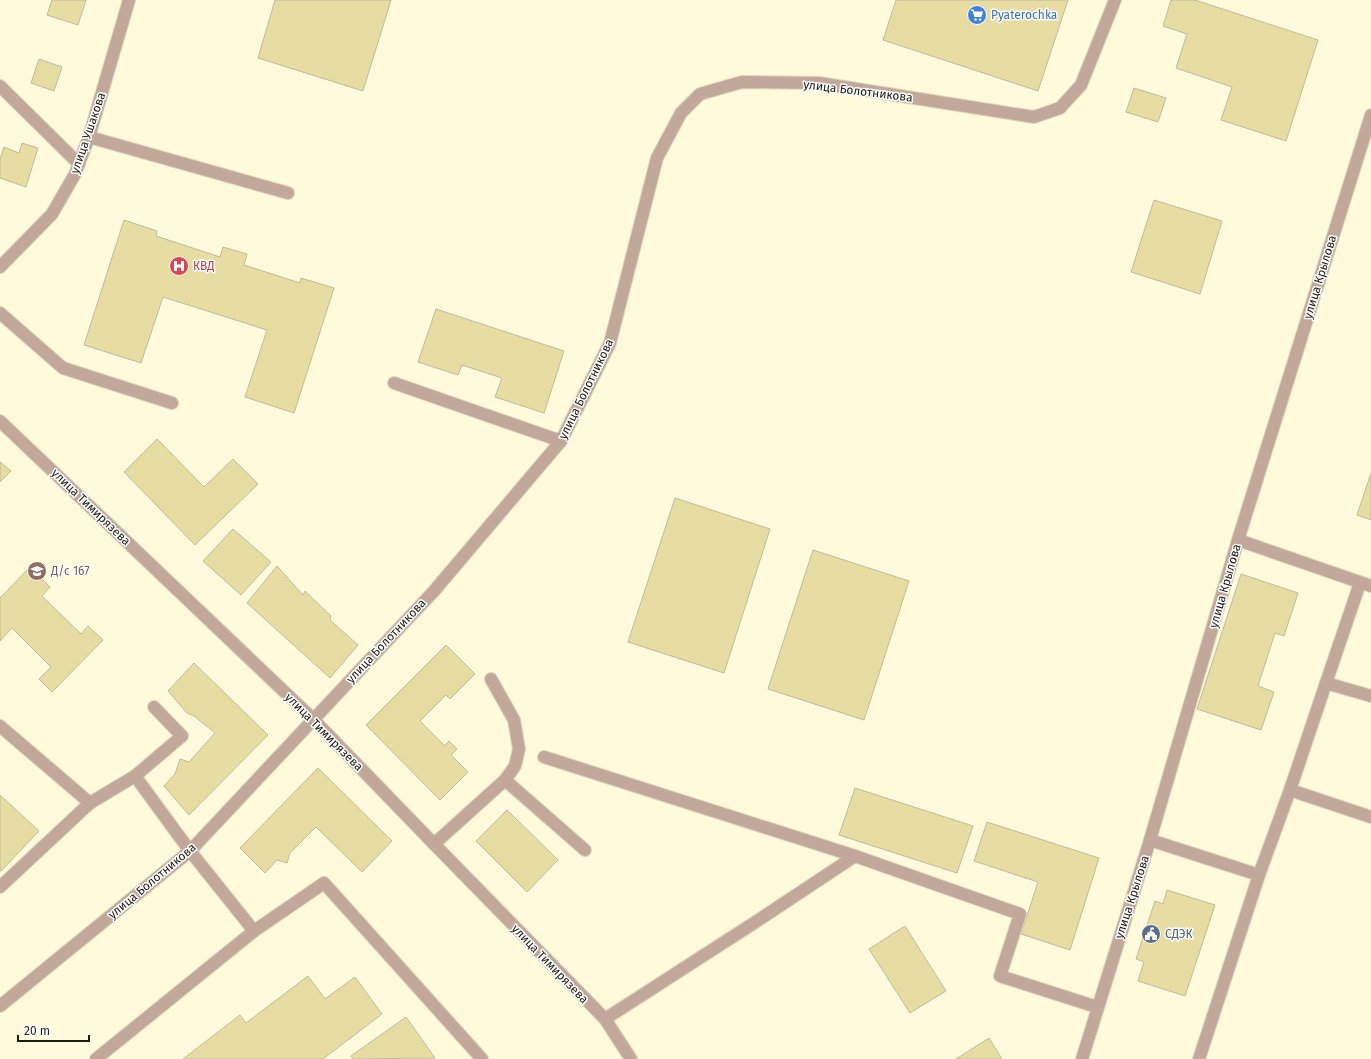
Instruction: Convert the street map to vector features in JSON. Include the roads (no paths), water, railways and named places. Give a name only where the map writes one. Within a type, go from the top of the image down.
[{"type":"street","name":"улица Ушакова","points":[[0,267],[52,214],[75,174],[89,137],[129,0]]},
{"type":"street","name":"улица Болотникова","points":[[0,1006],[190,851],[434,591],[561,441],[610,343],[657,158],[681,114],[700,94],[742,82],[819,84],[1034,117],[1060,108],[1080,85],[1115,0]]},
{"type":"street","points":[[0,86],[79,164]]},
{"type":"street","name":"улица Крылова","points":[[1082,1059],[1150,840],[1238,540],[1371,115]]},
{"type":"street","points":[[89,137],[288,193]]},
{"type":"street","points":[[0,313],[63,368],[172,403]]},
{"type":"street","points":[[394,383],[561,441]]},
{"type":"street","name":"улица Тимирязева","points":[[0,421],[313,719],[605,1019],[631,1059]]},
{"type":"street","points":[[1199,1059],[1259,875],[1290,790],[1326,683],[1365,584],[1238,540]]},
{"type":"street","points":[[434,844],[505,780],[515,766],[519,748],[514,720],[491,679]]},
{"type":"street","points":[[1326,683],[1371,696]]},
{"type":"street","points":[[0,887],[90,803],[135,776],[182,736],[154,707]]},
{"type":"street","points":[[0,726],[90,803]]},
{"type":"street","points":[[544,757],[855,856],[1020,914],[1000,976],[1097,1007]]},
{"type":"street","points":[[135,776],[190,851],[254,930]]},
{"type":"street","points":[[505,780],[586,850]]},
{"type":"street","points":[[1290,790],[1371,816]]},
{"type":"street","points":[[1150,840],[1259,875]]},
{"type":"street","points":[[605,1019],[855,856]]},
{"type":"street","points":[[96,1059],[254,930],[324,883],[482,1059]]},
{"type":"place","name":"Pyaterochka","points":[[977,15]]},
{"type":"place","name":"КВД","points":[[179,266]]},
{"type":"place","name":"Д/с 167","points":[[37,571]]},
{"type":"place","name":"СДЭК","points":[[1151,934]]}]
